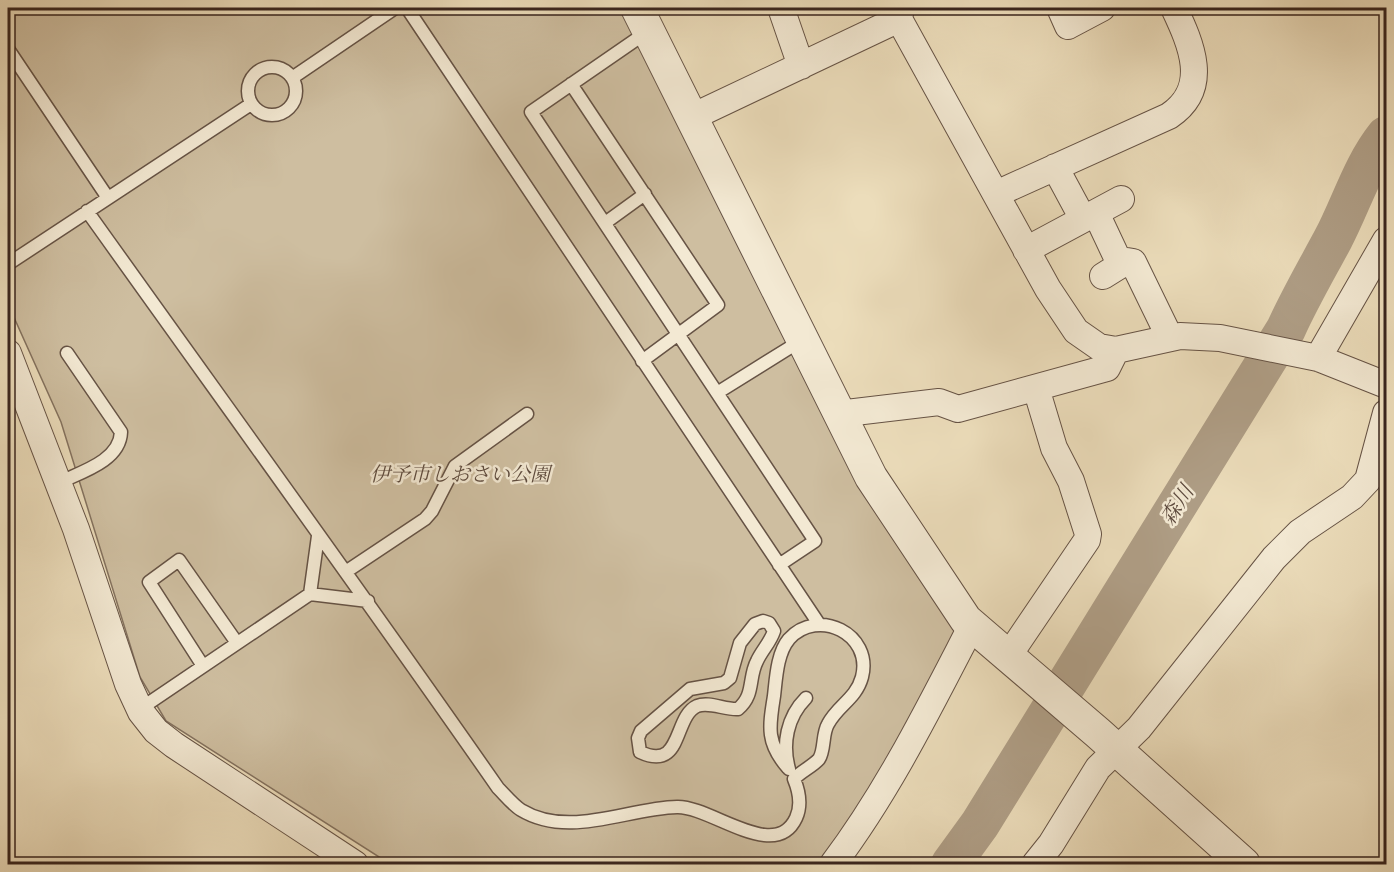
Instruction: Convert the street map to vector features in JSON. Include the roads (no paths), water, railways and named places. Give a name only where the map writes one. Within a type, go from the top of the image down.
[{"type":"street","points":[[781,8],[801,66]]},
{"type":"street","points":[[1059,8],[1068,26],[1102,8]]},
{"type":"street","points":[[996,194],[1169,116],[1181,108],[1194,75],[1194,58],[1174,8]]},
{"type":"street","points":[[690,118],[801,66],[900,14],[1026,250],[1048,289],[1077,331],[1100,346],[1116,350],[1170,338],[1220,338],[1310,357],[1386,385]]},
{"type":"street","points":[[642,19],[871,477],[971,627],[1107,741],[1244,864]]},
{"type":"street","points":[[1055,167],[1089,216],[1111,270],[1127,261],[1133,262],[1139,270],[1170,338]]},
{"type":"street","points":[[1026,250],[1121,199]]},
{"type":"street","points":[[1310,357],[1386,240]]},
{"type":"street","points":[[838,414],[939,402],[958,409],[1107,368],[1116,350]]},
{"type":"street","points":[[8,353],[58,483],[128,684],[140,709],[156,731],[174,745],[355,864]]},
{"type":"street","points":[[1011,660],[1087,540],[1088,534],[1071,481],[1054,448],[1036,388]]},
{"type":"street","points":[[1035,864],[1052,844],[1098,768],[1107,741],[1139,728],[1274,558],[1300,532],[1352,497],[1368,480],[1386,413]]},
{"type":"street","points":[[833,864],[861,827],[900,761],[971,627]]},
{"type":"lane","points":[[292,78],[395,8]]},
{"type":"lane","points":[[407,8],[819,624]]},
{"type":"lane","points":[[642,19],[571,84],[531,112],[815,541],[779,566]]},
{"type":"lane","points":[[8,49],[108,198]]},
{"type":"lane","points":[[276,67],[292,78],[296,93],[293,102],[281,114],[261,113],[251,104],[248,88],[257,72],[276,67]]},
{"type":"lane","points":[[571,84],[718,305],[642,361]]},
{"type":"lane","points":[[8,264],[251,104]]},
{"type":"lane","points":[[605,223],[645,194]]},
{"type":"lane","points":[[87,211],[318,536],[347,571],[498,788],[521,810],[544,818],[570,823],[678,807],[702,810],[752,835],[777,835],[792,827],[798,814],[800,799],[791,773],[786,744],[795,709],[806,698]]},
{"type":"lane","points":[[717,393],[802,340]]},
{"type":"lane","points":[[58,483],[107,458],[115,452],[121,442],[121,432],[67,353]]},
{"type":"lane","points":[[347,571],[425,519],[432,511],[455,466],[527,414]]},
{"type":"lane","points":[[310,594],[318,536]]},
{"type":"lane","points":[[203,666],[149,582],[179,560],[237,643]]},
{"type":"lane","points":[[140,709],[310,594],[368,601]]},
{"type":"lane","points":[[763,621],[769,623],[774,632],[756,661],[750,694],[745,704],[738,709],[696,706],[688,714],[669,750],[662,756],[650,756],[640,752],[638,738],[641,731],[690,689],[719,685],[730,678],[740,643],[755,624],[763,621]]},
{"type":"lane","points":[[819,624],[842,629],[856,640],[863,657],[863,674],[858,690],[827,725],[819,759],[791,773],[776,754],[771,741],[774,698],[781,654],[788,640],[802,628],[819,624]]},
{"type":"waterway","name":"森川","points":[[951,864],[980,824],[1286,329],[1339,226],[1363,173],[1386,136]]},
{"type":"park label","name":"伊予市しおさい公園","points":[[460,474]]}]
